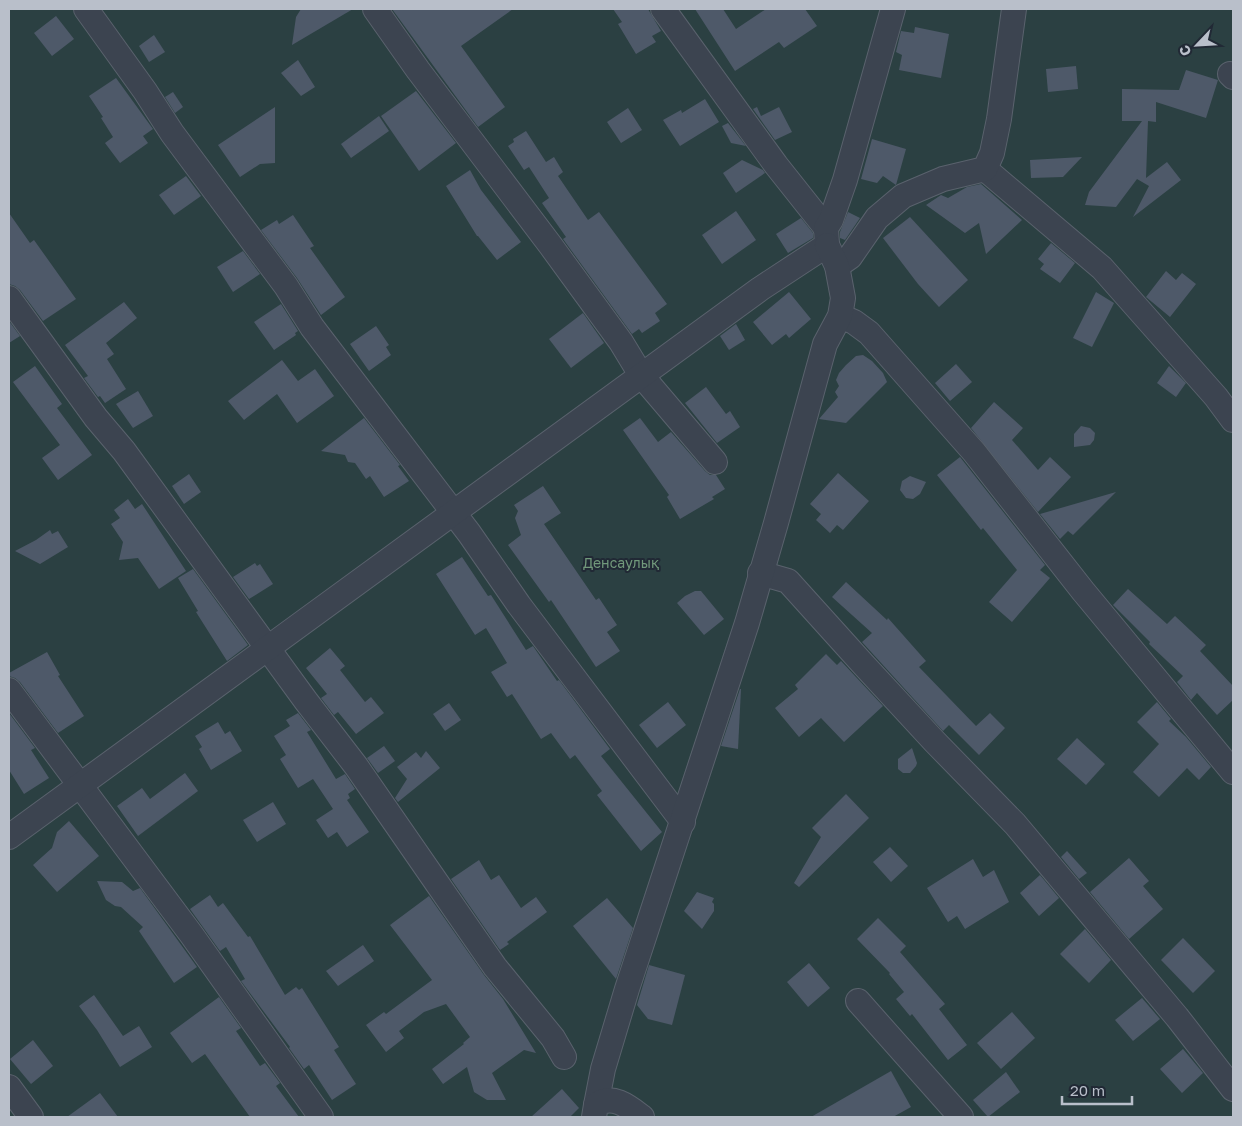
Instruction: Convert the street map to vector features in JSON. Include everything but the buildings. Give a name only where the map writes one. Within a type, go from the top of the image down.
[{"type":"street","points":[[86,9],[145,91],[172,133],[286,286],[312,326],[470,533],[519,605],[683,822]]},
{"type":"street","points":[[375,9],[430,86],[552,246],[621,342],[641,376],[715,462]]},
{"type":"street","points":[[663,9],[776,165],[830,246],[850,257],[877,218],[903,196],[943,179],[985,169]]},
{"type":"street","points":[[595,1111],[603,1069],[612,1038],[747,623],[825,344],[840,316],[843,298],[830,246],[831,220],[845,180],[893,9]]},
{"type":"street","points":[[985,169],[992,153],[999,119],[1014,9]]},
{"type":"street","points":[[985,169],[1102,268],[1216,397],[1233,420]]},
{"type":"street","points":[[9,837],[760,289],[830,246]]},
{"type":"street","points":[[9,298],[96,418],[130,459],[266,648],[356,766],[495,967],[553,1038],[564,1057]]},
{"type":"street","points":[[840,316],[854,322],[869,333],[974,452],[1083,591],[1233,772]]},
{"type":"street","points":[[760,573],[788,581],[935,742],[1015,824],[1177,1017],[1232,1086]]},
{"type":"street","points":[[9,690],[191,934],[322,1117]]},
{"type":"street","points":[[858,1000],[961,1117]]},
{"type":"street","points":[[9,1087],[31,1117]]},
{"type":"street","points":[[595,1111],[602,1101],[610,1099],[622,1104],[642,1117]]},
{"type":"green space","name":"Денсаулық","points":[[9,9],[1233,9],[1233,1117],[9,1117]]}]
